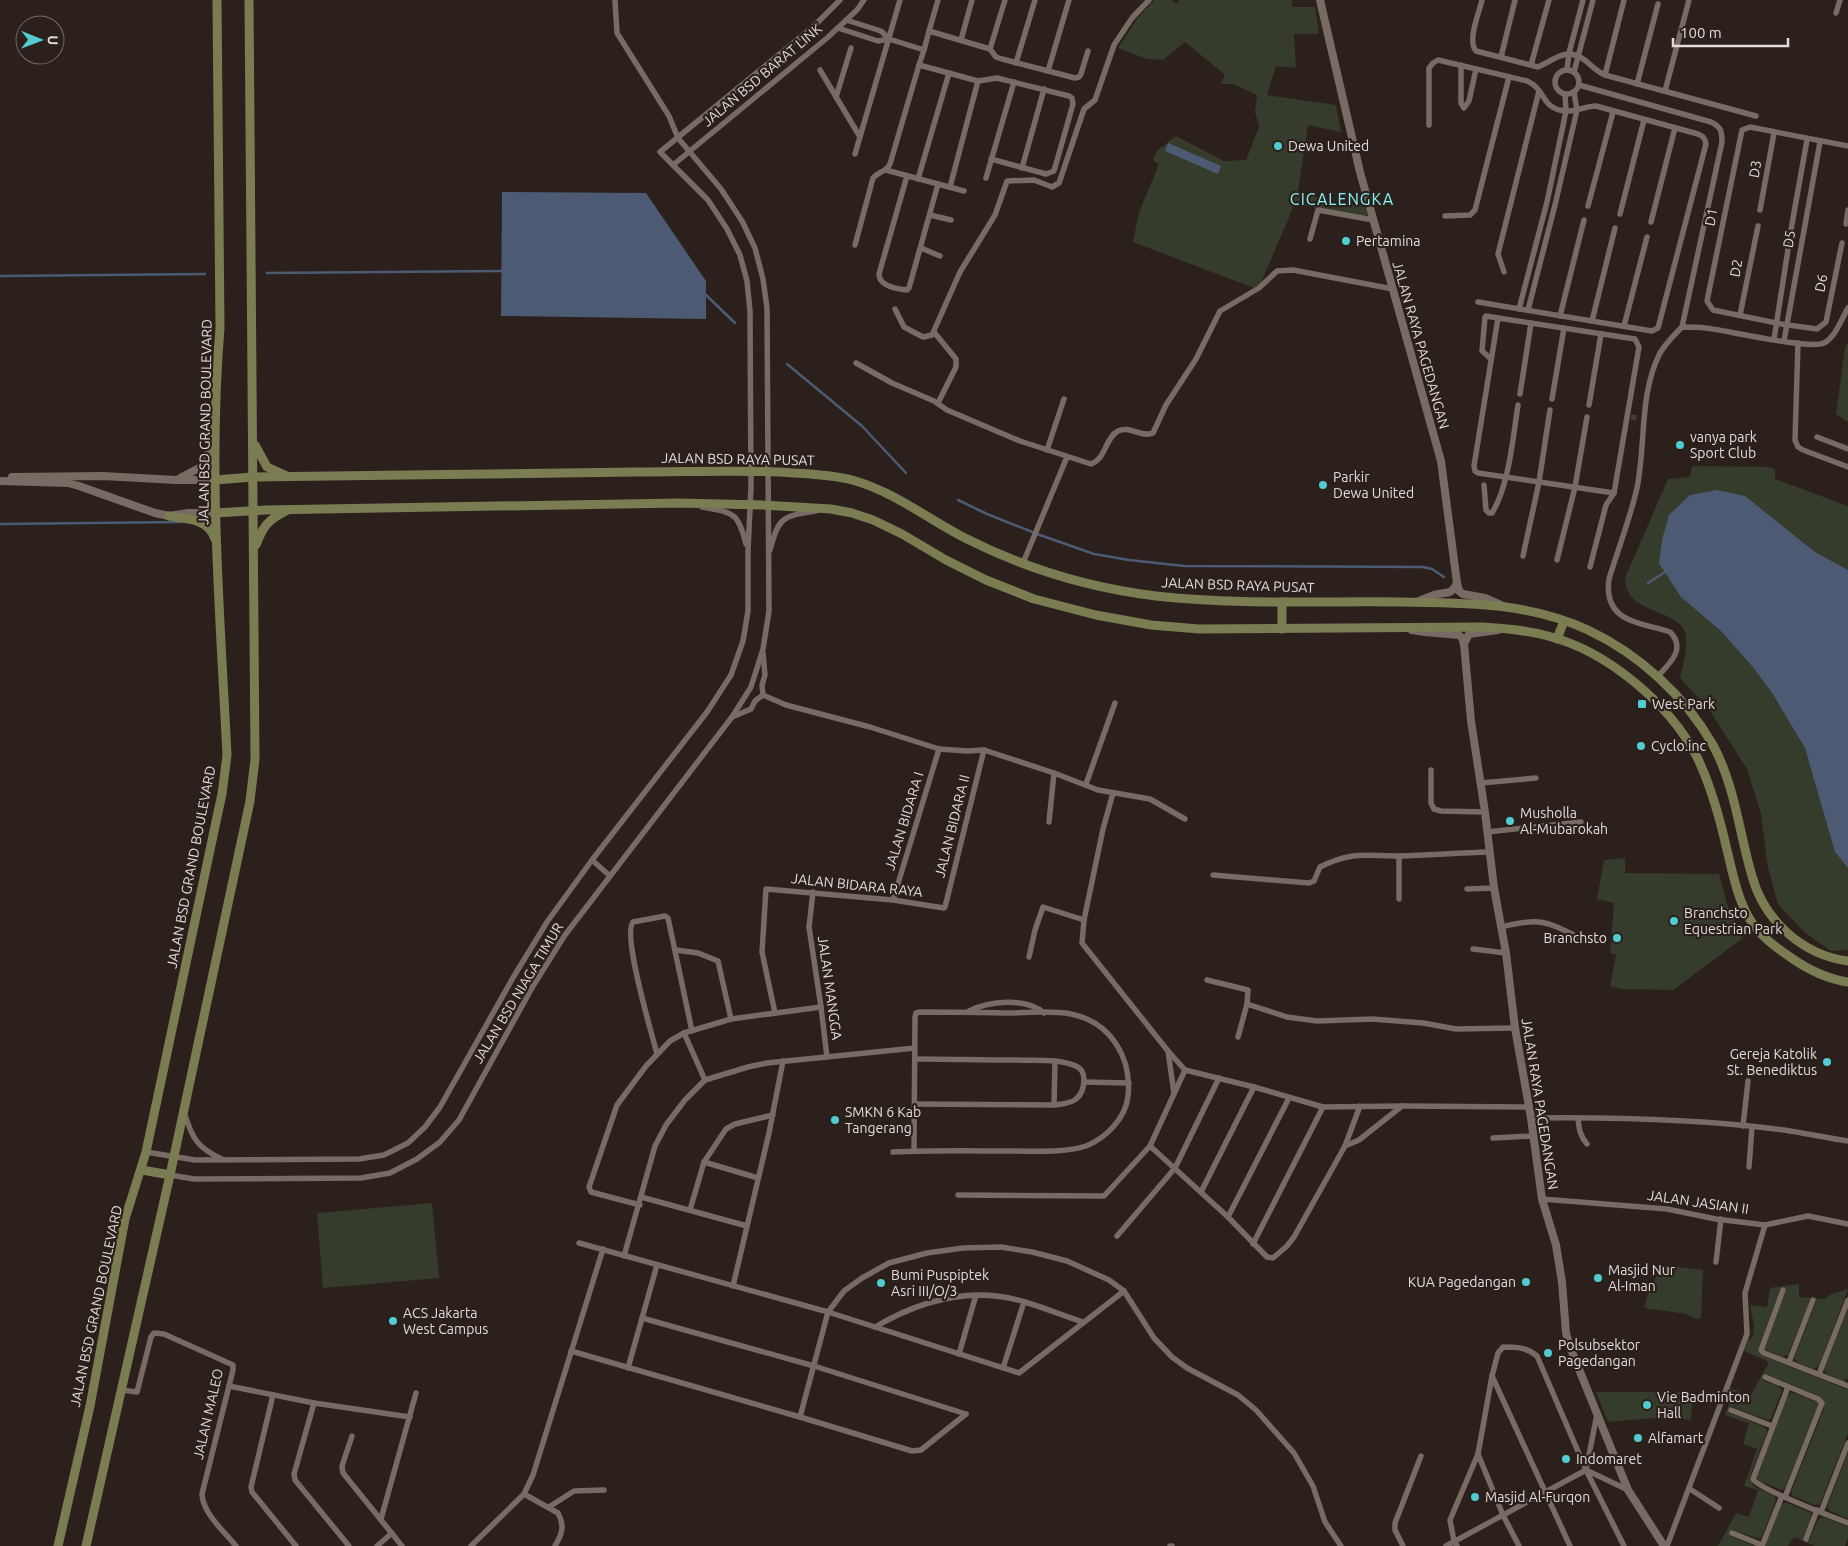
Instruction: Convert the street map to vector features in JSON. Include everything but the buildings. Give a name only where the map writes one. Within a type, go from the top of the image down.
[{"type":"main road","name":"JALAN BSD GRAND BOULEVARD","points":[[58,1546],[90,1406],[125,1219],[142,1170],[146,1152],[222,794],[227,755],[215,480],[216,375],[220,328],[217,0]]},
{"type":"main road","points":[[86,1546],[184,1110],[250,801],[255,759],[249,0]]},
{"type":"main road","points":[[253,440],[267,467],[287,476]]},
{"type":"main road","name":"JALAN BSD RAYA PUSAT","points":[[215,480],[253,476],[751,471],[821,474],[852,480],[874,488],[912,507],[962,536],[1000,554],[1097,586],[1196,600],[1417,602],[1502,605],[1534,612],[1589,630],[1628,653],[1658,677],[1687,708],[1714,748],[1726,775],[1735,803],[1753,880],[1774,920],[1788,934],[1823,956],[1848,960]]},
{"type":"main road","points":[[216,513],[254,510],[679,503],[750,504],[830,509],[852,513],[873,520],[986,580],[1034,598],[1096,615],[1151,625],[1199,629],[1481,627],[1505,628],[1557,639],[1616,666],[1640,686],[1671,718],[1697,757],[1718,814],[1741,902],[1750,919],[1760,933],[1776,947],[1805,967],[1825,976],[1848,982]]},
{"type":"main road","points":[[254,552],[262,530],[272,518],[288,510]]},
{"type":"main road","points":[[169,516],[197,520],[208,528],[214,536],[218,554]]},
{"type":"main road","points":[[1282,602],[1282,629]]},
{"type":"main road","points":[[1557,639],[1564,621]]},
{"type":"main road","points":[[1776,947],[1788,934]]},
{"type":"main road","points":[[142,1170],[170,1175]]},
{"type":"street","name":"JALAN BSD NIAGA TIMUR","points":[[170,1175],[194,1178],[361,1178],[390,1173],[417,1160],[440,1142],[458,1120],[533,986],[565,935],[732,718],[751,687],[763,649],[769,611],[768,308],[763,279],[755,248],[742,221],[721,189],[678,138],[669,116],[617,33],[615,0]]},
{"type":"street","name":"JALAN BSD BARAT LINK","points":[[660,152],[814,26],[840,0]]},
{"type":"street","name":"JALAN BSD BARAT LINK","points":[[673,164],[838,28],[864,0]]},
{"type":"street","points":[[855,154],[900,0]]},
{"type":"street","points":[[855,245],[873,178],[876,174],[886,170],[890,164],[938,0]]},
{"type":"street","points":[[961,40],[972,0]]},
{"type":"street","points":[[990,49],[1005,0]]},
{"type":"street","points":[[1016,63],[1035,0]]},
{"type":"street","points":[[1048,71],[1069,0]]},
{"type":"street","points":[[895,309],[901,322],[912,332],[926,338],[932,335],[960,272],[995,215],[1007,181],[1034,180],[1052,187],[1059,183],[1084,109],[1095,100],[1114,45],[1132,18],[1149,0]]},
{"type":"street","name":"JALAN RAYA PAGEDANGAN","points":[[1320,0],[1360,172],[1441,461],[1457,582]]},
{"type":"street","points":[[1482,0],[1472,40],[1476,51],[1538,67],[1556,57],[1569,53],[1578,55],[1597,72],[1605,75],[1756,116]]},
{"type":"street","points":[[1501,57],[1515,0]]},
{"type":"street","points":[[1531,65],[1548,0]]},
{"type":"street","points":[[1567,70],[1569,53],[1582,0]]},
{"type":"street","points":[[1574,72],[1593,0]]},
{"type":"street","points":[[1605,75],[1624,0]]},
{"type":"street","points":[[1665,91],[1689,0]]},
{"type":"street","points":[[1836,13],[1840,1],[1846,4]]},
{"type":"street","points":[[1638,84],[1658,4]]},
{"type":"street","points":[[846,20],[881,31],[889,39],[924,50]]},
{"type":"street","points":[[838,28],[878,41],[889,39]]},
{"type":"street","points":[[929,30],[990,49],[996,57],[1078,77],[1081,74],[1088,51]]},
{"type":"street","points":[[836,97],[851,48]]},
{"type":"street","points":[[1429,125],[1430,65],[1438,60],[1476,68],[1533,84],[1551,107],[1566,111],[1596,106],[1698,134],[1704,137],[1706,144],[1658,328],[1652,331],[1478,302]]},
{"type":"street","points":[[919,65],[978,81],[998,78],[1072,98],[1073,104],[1054,171],[1046,174],[992,159]]},
{"type":"street","points":[[1461,65],[1461,103],[1464,108],[1469,101],[1476,68]]},
{"type":"street","points":[[820,70],[860,137]]},
{"type":"street","points":[[1567,70],[1574,72],[1578,78],[1579,85],[1574,92],[1565,95],[1558,92],[1554,86],[1555,78],[1560,72],[1567,70]]},
{"type":"street","points":[[918,179],[949,73]]},
{"type":"street","points":[[1445,216],[1470,215],[1475,210],[1509,77]]},
{"type":"street","points":[[950,187],[978,81]]},
{"type":"street","points":[[986,178],[1014,82]]},
{"type":"street","points":[[1579,85],[1710,122],[1719,126],[1722,131],[1722,142],[1682,327],[1661,353],[1652,374],[1641,419],[1640,471],[1609,579],[1608,597],[1614,608],[1621,615],[1670,632],[1673,636],[1677,649],[1675,658],[1658,677]]},
{"type":"street","points":[[1022,168],[1044,89]]},
{"type":"street","points":[[1504,272],[1498,254],[1540,91]]},
{"type":"street","points":[[1528,310],[1555,204],[1576,110],[1574,92]]},
{"type":"street","points":[[1519,309],[1547,202],[1566,111],[1565,95]]},
{"type":"street","points":[[1588,206],[1613,112]]},
{"type":"street","points":[[1620,214],[1644,120]]},
{"type":"street","name":"D1","points":[[1740,315],[1714,310],[1707,301],[1740,132],[1744,128],[1750,127],[1774,133]]},
{"type":"street","points":[[1651,222],[1675,128]]},
{"type":"street","points":[[1774,133],[1848,146]]},
{"type":"street","name":"D3","points":[[1760,210],[1774,133]]},
{"type":"street","name":"D5","points":[[1774,339],[1807,140]]},
{"type":"street","name":"D5","points":[[1784,341],[1820,142]]},
{"type":"street","name":"JALAN BSD NIAGA TIMUR","points":[[146,1152],[195,1160],[359,1160],[384,1155],[408,1143],[425,1127],[440,1107],[514,976],[547,922],[592,860],[707,712],[731,675],[743,641],[748,611],[751,471],[750,311],[747,281],[740,255],[727,229],[708,200],[660,152]]},
{"type":"street","points":[[886,170],[964,191]]},
{"type":"street","points":[[908,176],[879,274],[879,279],[882,283],[907,290],[910,288],[938,184]]},
{"type":"street","points":[[1310,239],[1318,210],[1373,220]]},
{"type":"street","points":[[1846,224],[1848,210]]},
{"type":"street","points":[[930,215],[951,220]]},
{"type":"street","points":[[1560,316],[1584,220]]},
{"type":"street","name":"D2","points":[[1740,315],[1758,226]]},
{"type":"street","points":[[1592,320],[1615,228]]},
{"type":"street","points":[[1624,326],[1647,237]]},
{"type":"street","name":"D6","points":[[1787,325],[1817,329],[1826,322],[1842,243]]},
{"type":"street","points":[[920,248],[940,256]]},
{"type":"street","points":[[856,363],[947,410],[1020,441],[1094,464],[1117,432],[1128,429],[1148,434],[1153,432],[1166,405],[1196,359],[1220,311],[1259,288],[1277,271],[1294,270],[1393,289]]},
{"type":"street","points":[[1682,327],[1704,328],[1798,343],[1819,344],[1826,342],[1830,338],[1848,308]]},
{"type":"street","points":[[1740,315],[1787,325]]},
{"type":"street","points":[[1491,359],[1482,351],[1486,316],[1636,339],[1639,344],[1629,416],[1614,493],[1606,505],[1590,567]]},
{"type":"street","points":[[1498,318],[1474,469],[1478,473],[1614,493]]},
{"type":"street","points":[[1520,394],[1532,323]]},
{"type":"street","points":[[1552,399],[1564,328]]},
{"type":"street","points":[[934,332],[956,359],[956,367],[938,404]]},
{"type":"street","points":[[1588,405],[1600,334]]},
{"type":"street","points":[[1798,343],[1795,440],[1798,447],[1848,467]]},
{"type":"street","points":[[1047,450],[1064,399]]},
{"type":"street","points":[[1484,485],[1486,510],[1492,513],[1496,508],[1506,477],[1518,405]]},
{"type":"street","points":[[1523,556],[1539,482],[1550,410]]},
{"type":"street","points":[[1557,560],[1575,487],[1586,417]]},
{"type":"street","points":[[1817,437],[1848,449]]},
{"type":"street","points":[[176,480],[201,467],[216,438]]},
{"type":"street","points":[[1023,563],[1067,457]]},
{"type":"street","points":[[0,480],[12,477],[103,476],[215,480]]},
{"type":"street","points":[[0,480],[68,483],[169,516],[188,513],[216,513]]},
{"type":"street","points":[[679,503],[729,512],[737,519],[742,528],[748,551]]},
{"type":"street","points":[[768,557],[776,528],[783,520],[794,514],[830,509]]},
{"type":"street","points":[[1417,602],[1435,595],[1449,593],[1454,590],[1457,582]]},
{"type":"street","points":[[1457,582],[1459,591],[1463,594],[1485,598],[1502,605]]},
{"type":"street","points":[[1408,628],[1425,632],[1459,635],[1464,644]]},
{"type":"street","points":[[1464,644],[1469,634],[1505,628]]},
{"type":"street","name":"JALAN RAYA PAGEDANGAN","points":[[1464,644],[1470,721],[1485,812],[1494,888],[1506,954],[1515,1028],[1531,1118],[1542,1198],[1556,1245],[1563,1293],[1566,1334],[1628,1490],[1666,1546]]},
{"type":"street","points":[[763,649],[765,675],[762,685],[763,695]]},
{"type":"street","points":[[732,718],[751,709],[755,701],[763,695]]},
{"type":"street","points":[[763,695],[786,705],[870,727],[939,749],[984,750],[1086,784],[1098,790],[1150,799],[1185,819]]},
{"type":"street","points":[[1086,784],[1115,703]]},
{"type":"street","name":"JALAN BIDARA I","points":[[893,900],[939,749]]},
{"type":"street","name":"JALAN BIDARA II","points":[[944,908],[984,750]]},
{"type":"street","points":[[1431,770],[1430,803],[1434,809],[1441,811],[1485,812]]},
{"type":"street","points":[[1049,822],[1054,773]]},
{"type":"street","points":[[1480,783],[1536,778]]},
{"type":"street","points":[[1113,793],[1103,829],[1084,920],[1082,943],[1185,1070],[1254,1087],[1323,1108],[1360,1106],[1529,1107]]},
{"type":"street","points":[[1487,832],[1581,822]]},
{"type":"street","points":[[1213,875],[1309,883],[1314,882],[1320,867],[1341,858],[1357,855],[1398,856],[1489,852]]},
{"type":"street","points":[[1398,856],[1399,898]]},
{"type":"street","points":[[592,860],[610,876]]},
{"type":"street","name":"JALAN BIDARA RAYA","points":[[775,1013],[762,952],[767,888],[893,900],[944,908]]},
{"type":"street","points":[[1467,889],[1494,888]]},
{"type":"street","name":"JALAN MANGGA","points":[[813,892],[809,927],[827,1058]]},
{"type":"street","points":[[1029,957],[1035,930],[1043,908],[1084,920]]},
{"type":"street","points":[[657,1054],[631,952],[631,924],[665,916],[668,918],[692,1031]]},
{"type":"street","points":[[1501,927],[1542,921],[1549,922],[1580,938]]},
{"type":"street","points":[[1473,948],[1506,954]]},
{"type":"street","points":[[676,950],[698,953],[718,961],[731,1019]]},
{"type":"street","points":[[1207,980],[1248,990],[1247,1004],[1238,1037]]},
{"type":"street","points":[[967,1012],[976,1008],[1002,1003],[1029,1004],[1044,1013]]},
{"type":"street","points":[[1247,1004],[1287,1016],[1317,1021],[1372,1019],[1423,1023],[1456,1029],[1515,1028]]},
{"type":"street","points":[[640,1205],[591,1192],[589,1187],[617,1105],[646,1066],[670,1041],[684,1033],[731,1019],[821,1007]]},
{"type":"street","points":[[893,1152],[1048,1151],[1074,1149],[1095,1142],[1120,1119],[1128,1099],[1129,1083],[1126,1062],[1121,1049],[1095,1023],[1072,1014],[920,1012],[916,1014],[914,1151]]},
{"type":"street","points":[[684,1033],[704,1080]]},
{"type":"street","points":[[624,1256],[640,1205],[655,1146],[666,1125],[685,1100],[704,1080],[748,1067],[783,1061],[915,1048]]},
{"type":"street","points":[[1168,1051],[1174,1095]]},
{"type":"street","points":[[915,1059],[1055,1061],[1078,1066],[1081,1069],[1084,1082],[1083,1090],[1076,1099],[1071,1102],[1054,1105],[915,1104]]},
{"type":"street","points":[[733,1286],[773,1115],[783,1061]]},
{"type":"street","points":[[1054,1105],[1055,1061]]},
{"type":"street","points":[[958,1195],[1104,1196],[1150,1146],[1185,1070]]},
{"type":"street","points":[[1117,1236],[1174,1168],[1219,1078]]},
{"type":"street","points":[[1743,1126],[1748,1081]]},
{"type":"street","points":[[1084,1082],[1129,1083]]},
{"type":"street","points":[[1201,1192],[1254,1087]]},
{"type":"street","points":[[1228,1217],[1288,1098]]},
{"type":"street","points":[[1150,1146],[1228,1217],[1253,1244],[1270,1258],[1273,1258],[1288,1246],[1294,1237],[1345,1146],[1360,1106]]},
{"type":"street","points":[[1345,1146],[1358,1140],[1402,1106]]},
{"type":"street","points":[[1253,1244],[1323,1108]]},
{"type":"street","name":"JALAN BSD NIAGA TIMUR","points":[[184,1110],[189,1129],[198,1143],[205,1151],[224,1160]]},
{"type":"street","points":[[690,1210],[704,1162],[730,1126],[773,1115]]},
{"type":"street","points":[[1531,1118],[1705,1122],[1785,1130],[1848,1141]]},
{"type":"street","points":[[1578,1118],[1579,1131],[1582,1139],[1587,1144]]},
{"type":"street","points":[[1749,1167],[1752,1127]]},
{"type":"street","points":[[1493,1138],[1533,1136]]},
{"type":"street","points":[[704,1162],[758,1178]]},
{"type":"street","points":[[642,1197],[747,1226]]},
{"type":"street","name":"JALAN JASIAN II","points":[[1542,1198],[1667,1209],[1765,1225],[1808,1216],[1848,1224]]},
{"type":"street","points":[[1716,1262],[1721,1219]]},
{"type":"street","points":[[1666,1546],[1690,1489],[1747,1334],[1745,1293],[1765,1225]]},
{"type":"street","points":[[579,1243],[828,1312],[1019,1373],[1124,1291]]},
{"type":"street","points":[[800,1416],[828,1312],[844,1291],[862,1278],[889,1263],[927,1253],[963,1248],[1000,1247],[1032,1252],[1067,1261],[1109,1280],[1124,1291],[1154,1338],[1172,1357],[1187,1368],[1238,1395],[1256,1410],[1294,1453],[1312,1486],[1325,1522],[1340,1546]]},
{"type":"street","points":[[471,1546],[524,1494],[533,1476],[603,1250]]},
{"type":"street","points":[[628,1368],[657,1265]]},
{"type":"street","points":[[1783,1290],[1761,1348],[1764,1353],[1848,1386]]},
{"type":"street","points":[[875,1327],[896,1315],[925,1303],[955,1296],[1007,1298],[1083,1322]]},
{"type":"street","points":[[959,1354],[976,1296]]},
{"type":"street","points":[[1789,1362],[1814,1300]]},
{"type":"street","points":[[1819,1374],[1848,1300]]},
{"type":"street","points":[[1003,1368],[1024,1302]]},
{"type":"street","points":[[571,1351],[800,1416],[912,1451],[921,1450],[966,1414],[814,1366],[642,1318]]},
{"type":"street","name":"JALAN MALEO","points":[[121,1390],[137,1392],[151,1337],[154,1333],[164,1334],[233,1365],[202,1494],[202,1503],[236,1546]]},
{"type":"street","points":[[1455,1543],[1450,1520],[1478,1454],[1492,1376],[1498,1354],[1503,1347],[1520,1347],[1537,1356],[1586,1470],[1624,1546]]},
{"type":"street","points":[[1492,1376],[1570,1546]]},
{"type":"street","points":[[1732,1533],[1762,1545],[1822,1403],[1818,1399],[1765,1377]]},
{"type":"street","points":[[229,1386],[314,1403],[410,1417]]},
{"type":"street","points":[[1788,1387],[1753,1479],[1758,1484],[1848,1523]]},
{"type":"street","points":[[381,1519],[416,1393]]},
{"type":"street","points":[[273,1395],[251,1487],[252,1492],[296,1546]]},
{"type":"street","points":[[314,1403],[294,1474],[295,1480],[349,1546]]},
{"type":"street","points":[[1731,1410],[1772,1426]]},
{"type":"street","points":[[1446,1546],[1455,1543],[1586,1470],[1597,1412]]},
{"type":"street","points":[[352,1436],[342,1466],[343,1473],[402,1546]]},
{"type":"street","points":[[1806,1539],[1848,1443]]},
{"type":"street","points":[[1478,1454],[1503,1515],[1519,1546]]},
{"type":"street","points":[[1403,1546],[1395,1530],[1395,1523],[1420,1456]]},
{"type":"street","points":[[1586,1470],[1628,1490]]},
{"type":"street","points":[[1690,1489],[1719,1508]]},
{"type":"street","points":[[549,1508],[574,1491],[604,1490]]},
{"type":"street","points":[[524,1494],[558,1513],[563,1526],[562,1534],[555,1546]]},
{"type":"street","points":[[377,1546],[392,1533]]},
{"type":"green space","name":"Dewa United","points":[[1154,0],[1171,0],[1176,4],[1179,0],[1292,0],[1292,7],[1315,7],[1319,34],[1294,34],[1296,68],[1276,66],[1267,95],[1336,105],[1341,132],[1308,125],[1298,191],[1331,201],[1365,205],[1367,216],[1295,203],[1261,283],[1254,288],[1133,242],[1139,212],[1159,164],[1153,160],[1157,151],[1176,136],[1224,161],[1246,160],[1259,127],[1255,112],[1257,95],[1233,84],[1221,84],[1225,75],[1185,42],[1163,60],[1147,59],[1118,48],[1137,19]]},
{"type":"green space","points":[[1848,342],[1848,422],[1836,414],[1845,348]]},
{"type":"green space","points":[[1692,466],[1769,467],[1775,470],[1775,479],[1848,506],[1848,950],[1831,951],[1804,932],[1778,904],[1768,868],[1761,814],[1747,769],[1710,711],[1680,678],[1686,649],[1685,632],[1675,620],[1640,604],[1633,599],[1627,590],[1625,578],[1668,479],[1690,477]]},
{"type":"green space","name":"Branchsto Equestrian Park","points":[[1625,858],[1625,873],[1719,874],[1727,904],[1743,938],[1673,990],[1622,989],[1610,986],[1616,955],[1610,953],[1614,903],[1597,899],[1604,860]]},
{"type":"green space","points":[[432,1203],[439,1278],[323,1288],[317,1213]]},
{"type":"green space","points":[[1662,1265],[1703,1270],[1701,1318],[1696,1319],[1686,1314],[1644,1308],[1648,1294]]},
{"type":"green space","points":[[1799,1284],[1799,1297],[1824,1299],[1832,1294],[1848,1289],[1819,1366],[1813,1369],[1798,1363],[1794,1358],[1817,1300],[1810,1300],[1788,1355],[1783,1357],[1764,1349],[1786,1290],[1780,1289],[1758,1349],[1763,1356],[1848,1390],[1848,1433],[1820,1504],[1814,1505],[1793,1496],[1791,1492],[1824,1409],[1824,1401],[1819,1396],[1765,1374],[1762,1380],[1778,1386],[1782,1390],[1771,1419],[1767,1420],[1731,1406],[1729,1412],[1766,1428],[1767,1432],[1749,1479],[1755,1487],[1774,1495],[1776,1501],[1760,1539],[1733,1530],[1731,1536],[1755,1546],[1718,1546],[1736,1513],[1749,1517],[1758,1490],[1744,1486],[1757,1449],[1743,1444],[1749,1423],[1725,1415],[1729,1404],[1723,1402],[1729,1387],[1750,1397],[1769,1362],[1744,1351],[1748,1340],[1753,1337],[1754,1326],[1750,1305],[1767,1307],[1770,1288]]},
{"type":"green space","points":[[1848,1309],[1848,1378],[1843,1381],[1827,1374],[1824,1369]]},
{"type":"green space","name":"Vie Badminton Hall","points":[[1596,1392],[1693,1392],[1691,1420],[1667,1417],[1608,1422]]},
{"type":"green space","points":[[1791,1393],[1819,1404],[1785,1488],[1782,1490],[1758,1481],[1756,1476],[1787,1397]]},
{"type":"green space","points":[[1848,1452],[1848,1519],[1830,1511],[1827,1507]]},
{"type":"green space","points":[[1785,1502],[1811,1513],[1803,1538],[1809,1541],[1818,1520],[1823,1517],[1848,1527],[1848,1539],[1845,1546],[1815,1546],[1794,1537],[1788,1546],[1765,1546],[1781,1505]]},
{"type":"water","points":[[1168,143],[1221,166],[1218,174],[1165,151]]},
{"type":"water","points":[[502,192],[646,193],[706,281],[706,319],[501,316]]},
{"type":"water","points":[[1717,490],[1745,496],[1815,552],[1848,570],[1848,868],[1835,852],[1805,748],[1773,694],[1752,666],[1721,631],[1681,597],[1659,563],[1662,540],[1669,515],[1690,495]]},
{"type":"waterway","points":[[267,273],[501,271]]},
{"type":"waterway","points":[[0,276],[205,274]]},
{"type":"waterway","points":[[706,295],[735,323]]},
{"type":"waterway","points":[[787,364],[862,426],[906,473]]},
{"type":"waterway","points":[[958,500],[987,514],[1094,554],[1129,560],[1184,566],[1423,567],[1432,569],[1444,577]]},
{"type":"waterway","points":[[0,524],[181,522]]},
{"type":"waterway","points":[[1648,583],[1665,572]]},
{"type":"tunnel","points":[[1631,417],[1637,418]]},
{"type":"place","name":"Dewa United","points":[[1278,146]]},
{"type":"place","name":"Pertamina","points":[[1346,241]]},
{"type":"place","name":"vanya park Sport Club","points":[[1680,445]]},
{"type":"place","name":"Parkir Dewa United","points":[[1323,485]]},
{"type":"place","name":"West Park","points":[[1642,704]]},
{"type":"place","name":"Cyclo.inc","points":[[1641,746]]},
{"type":"place","name":"Musholla Al-Mubarokah","points":[[1510,821]]},
{"type":"place","name":"Branchsto Equestrian Park","points":[[1674,921]]},
{"type":"place","name":"Branchsto","points":[[1617,938]]},
{"type":"place","name":"Gereja Katolik St. Benediktus","points":[[1827,1062]]},
{"type":"place","name":"SMKN 6 Kab Tangerang","points":[[835,1120]]},
{"type":"place","name":"Masjid Nur Al-Iman","points":[[1598,1278]]},
{"type":"place","name":"KUA Pagedangan","points":[[1526,1282]]},
{"type":"place","name":"Bumi Puspiptek Asri III/O/3","points":[[881,1283]]},
{"type":"place","name":"ACS Jakarta West Campus","points":[[393,1321]]},
{"type":"place","name":"Polsubsektor Pagedangan","points":[[1548,1353]]},
{"type":"place","name":"Vie Badminton Hall","points":[[1647,1405]]},
{"type":"place","name":"Alfamart","points":[[1638,1438]]},
{"type":"place","name":"Indomaret","points":[[1566,1459]]},
{"type":"place","name":"Masjid Al-Furqon","points":[[1475,1497]]},
{"type":"district","name":"CICALENGKA","points":[[1342,199]]}]
